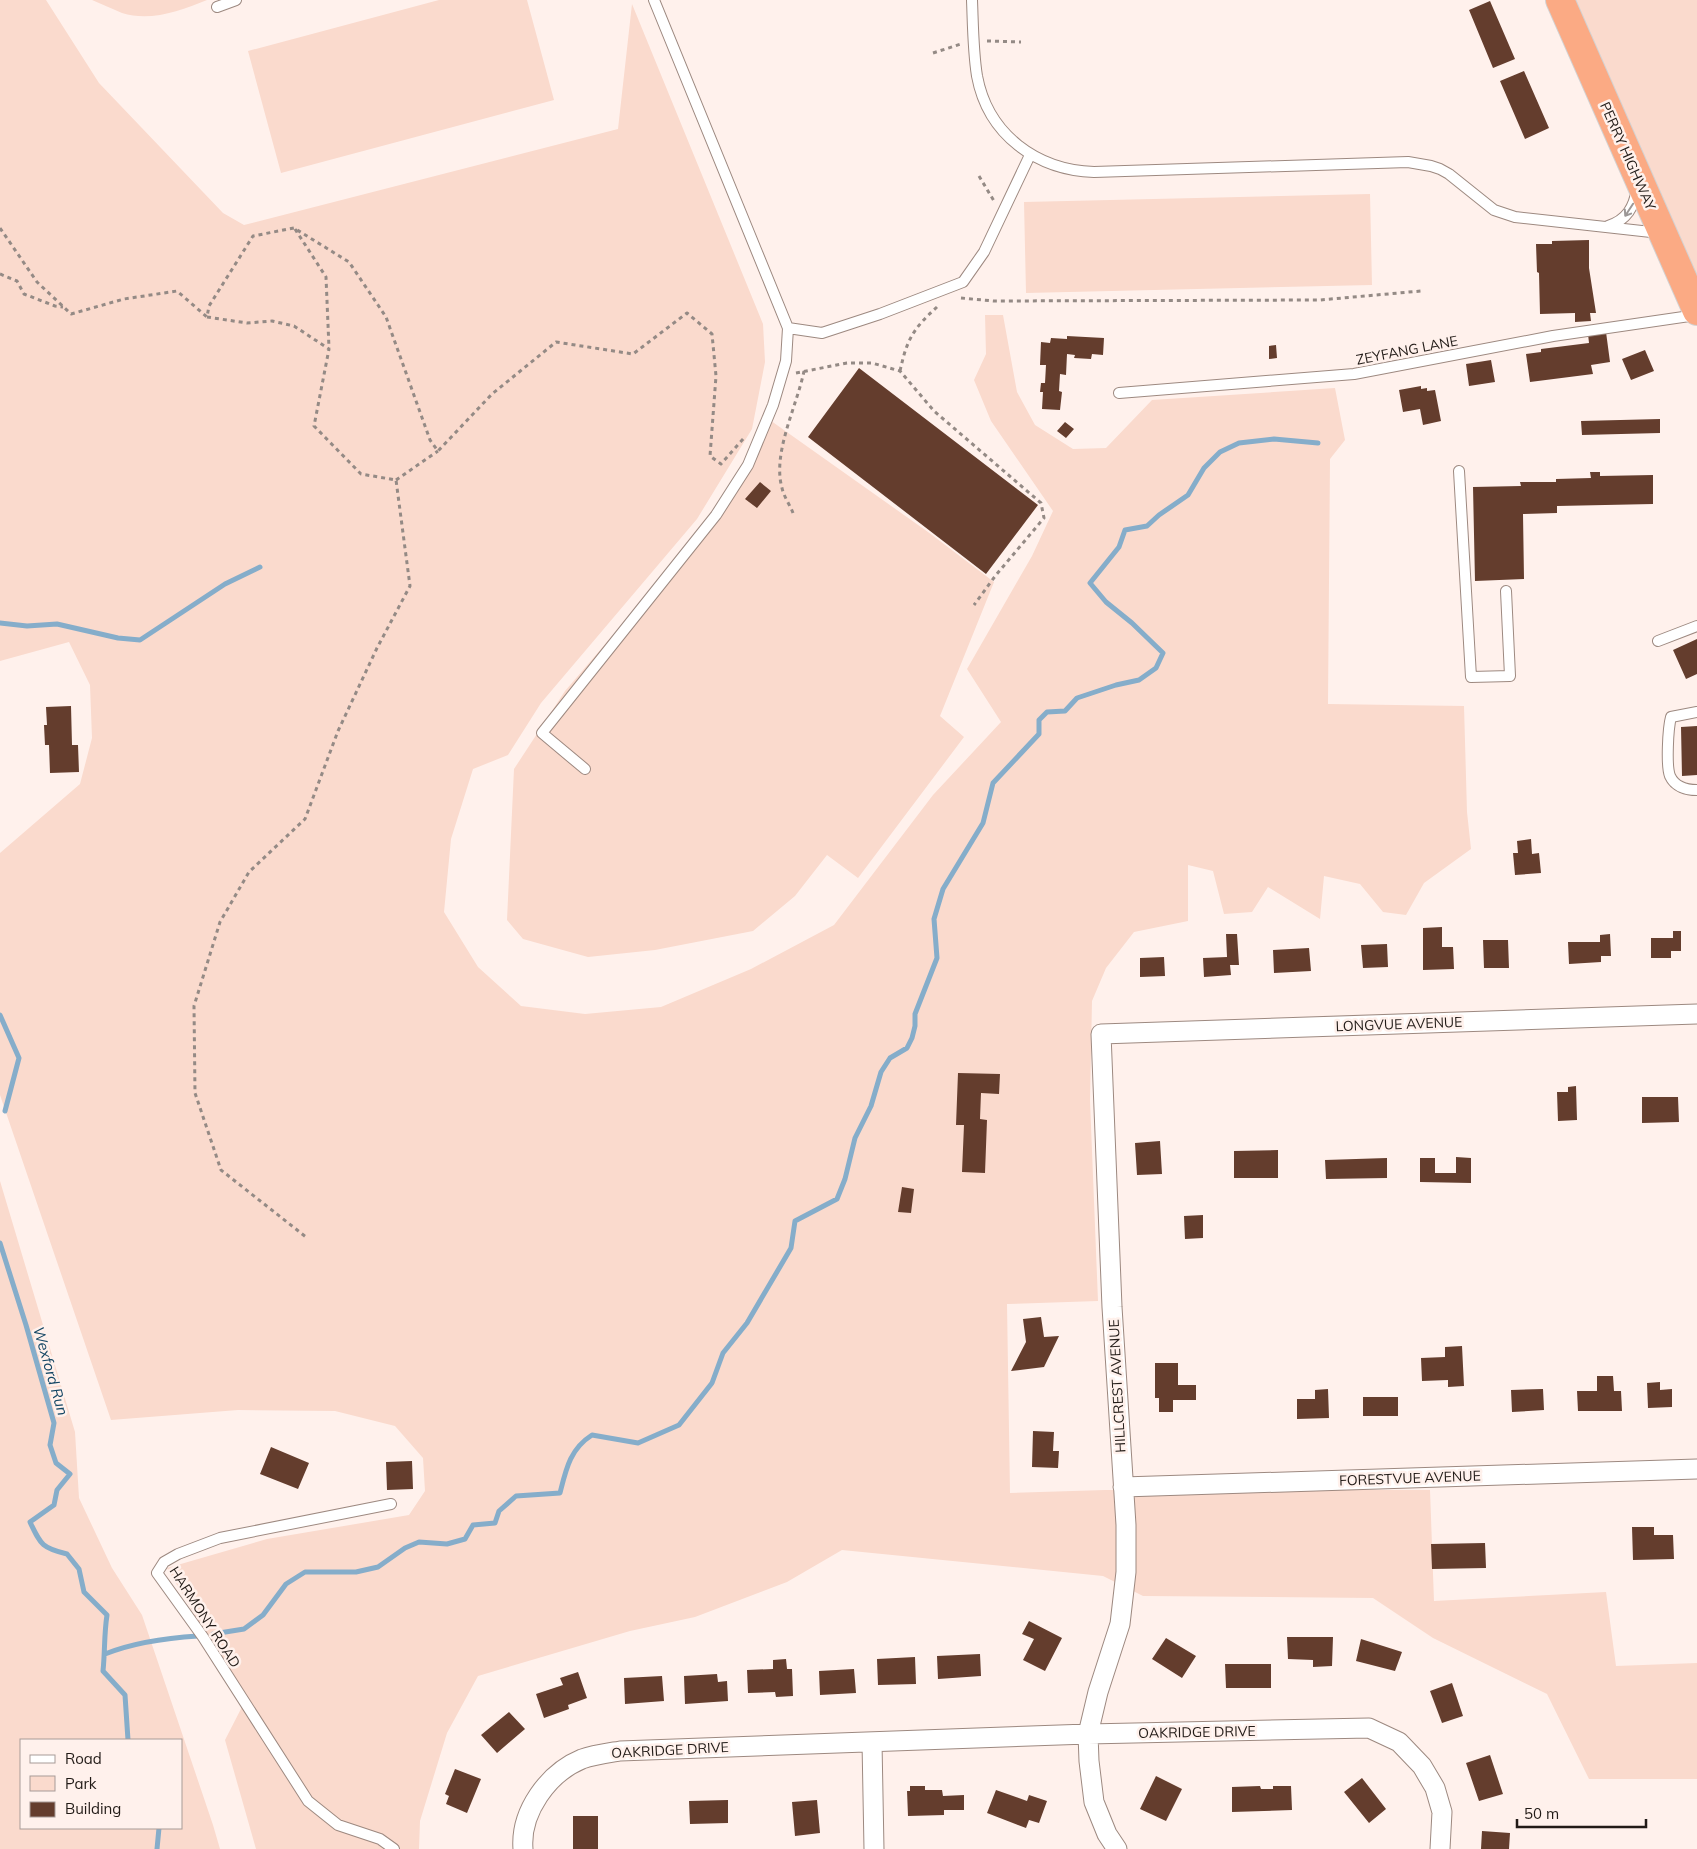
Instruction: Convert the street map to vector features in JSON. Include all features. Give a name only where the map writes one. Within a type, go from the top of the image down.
[{"type":"highway","name":"PERRY HIGHWAY","points":[[1560,0],[1697,311]]},
{"type":"street","name":"LONGVUE AVENUE","points":[[1101,1034],[1697,1014]]},
{"type":"street","name":"HILLCREST AVENUE","points":[[1101,1034],[1112,1307],[1126,1524],[1126,1572],[1120,1624],[1098,1692],[1088,1734],[1094,1802],[1107,1834],[1116,1849]]},
{"type":"street","name":"FORESTVUE AVENUE","points":[[1123,1487],[1697,1469]]},
{"type":"street","name":"OAKRIDGE DRIVE","points":[[523,1849],[526,1821],[539,1793],[557,1774],[582,1759],[620,1750],[1088,1734],[1369,1728],[1399,1742],[1422,1766],[1435,1788],[1442,1812],[1440,1849]]},
{"type":"street","points":[[872,1742],[874,1849]]},
{"type":"lane","points":[[217,7],[236,0]]},
{"type":"lane","points":[[586,770],[542,732],[716,515],[748,465],[773,405],[786,361],[788,328],[654,0]]},
{"type":"lane","points":[[972,0],[975,61],[978,78],[989,109],[1003,130],[1018,146],[1030,155],[1056,166],[1068,170],[1094,172],[1414,162],[1431,166],[1449,174],[1485,203],[1504,214],[1526,219],[1662,233]]},
{"type":"lane","points":[[788,328],[822,333],[880,314],[963,282],[984,252],[1030,155]]},
{"type":"lane","points":[[1605,227],[1621,221],[1629,212],[1636,197],[1639,182]]},
{"type":"lane","name":"ZEYFANG LANE","points":[[1120,393],[1354,374],[1553,336],[1697,315]]},
{"type":"lane","points":[[1458,471],[1471,678],[1510,676],[1506,591]]},
{"type":"lane","points":[[1658,641],[1697,626]]},
{"type":"lane","points":[[1697,712],[1671,717],[1669,751],[1670,777],[1679,787],[1697,790]]},
{"type":"lane","name":"HARMONY ROAD","points":[[390,1504],[220,1538],[178,1554],[164,1562],[157,1573],[203,1637],[308,1801],[338,1825],[380,1839],[394,1849]]},
{"type":"path","points":[[0,228],[37,282],[71,314],[124,299],[177,291],[207,317],[247,323],[272,321],[294,326],[329,348]]},
{"type":"path","points":[[207,317],[209,306],[253,236],[294,228],[348,262],[386,317],[430,440],[438,452]]},
{"type":"path","points":[[294,228],[326,277],[329,348],[314,426],[361,474],[396,480],[438,452],[492,394],[556,342],[633,354],[687,313],[712,334],[716,376],[710,456],[722,464],[746,436]]},
{"type":"path","points":[[0,274],[17,281],[24,294],[55,306],[64,307]]},
{"type":"path","points":[[900,372],[905,348],[919,324],[963,282]]},
{"type":"path","points":[[948,297],[993,301],[1320,300],[1421,292]]},
{"type":"path","points":[[782,375],[847,363],[872,363],[900,372],[934,411],[1041,502],[1044,518],[996,575],[974,606]]},
{"type":"path","points":[[793,513],[782,488],[780,466],[783,444],[804,371]]},
{"type":"path","points":[[306,1237],[221,1170],[195,1093],[194,1006],[220,922],[249,872],[305,819],[338,731],[377,648],[410,586],[396,480]]},
{"type":"green space","points":[[0,0],[46,0],[99,83],[223,213],[244,225],[618,129],[632,4],[763,324],[765,362],[752,429],[697,519],[541,703],[508,755],[473,769],[451,839],[444,912],[478,967],[521,1006],[585,1014],[661,1007],[751,969],[834,925],[933,795],[1001,722],[967,669],[1032,556],[1053,511],[991,421],[974,380],[986,354],[985,315],[1003,315],[1017,392],[1035,425],[1073,449],[1106,448],[1152,400],[1335,388],[1345,440],[1330,459],[1328,704],[1464,706],[1467,812],[1471,849],[1424,883],[1406,915],[1383,912],[1360,884],[1324,876],[1320,919],[1268,887],[1252,912],[1224,914],[1213,871],[1188,865],[1188,921],[1134,932],[1106,968],[1092,1001],[1090,1101],[1098,1301],[1007,1304],[1010,1493],[1105,1490],[1430,1490],[1434,1601],[1606,1592],[1616,1666],[1697,1663],[1697,1779],[1589,1779],[1547,1694],[1433,1638],[1373,1598],[1143,1596],[1103,1576],[842,1550],[787,1582],[695,1617],[630,1631],[478,1676],[447,1733],[420,1821],[419,1849],[256,1849],[225,1740],[245,1701],[167,1568],[267,1539],[409,1515],[425,1491],[423,1458],[395,1426],[335,1411],[238,1410],[111,1420],[0,1095],[0,853],[80,784],[92,738],[90,685],[69,642],[0,661]]},
{"type":"green space","points":[[92,0],[207,0],[165,14],[143,16],[122,13]]},
{"type":"green space","points":[[439,0],[527,0],[554,100],[281,173],[248,51]]},
{"type":"green space","points":[[1560,0],[1697,0],[1697,311]]},
{"type":"green space","points":[[1370,194],[1372,285],[1026,293],[1024,202]]},
{"type":"green space","points":[[767,418],[928,532],[994,582],[940,716],[964,737],[858,878],[827,855],[795,896],[753,931],[655,950],[588,957],[523,939],[507,920],[514,769],[565,691],[716,515]]},
{"type":"green space","points":[[0,1181],[75,1432],[79,1498],[112,1568],[142,1615],[220,1849],[0,1849]]},
{"type":"building","points":[[1490,1],[1515,59],[1493,68],[1469,10]]},
{"type":"building","points":[[1524,71],[1549,128],[1525,139],[1500,81]]},
{"type":"building","points":[[1589,240],[1589,268],[1596,313],[1590,313],[1591,321],[1575,322],[1575,313],[1540,314],[1536,244],[1552,244],[1552,241]]},
{"type":"building","points":[[1606,332],[1610,362],[1591,365],[1593,374],[1530,382],[1526,354],[1541,352],[1541,349],[1589,343],[1588,334]]},
{"type":"building","points":[[1067,336],[1104,338],[1103,355],[1092,354],[1091,359],[1074,358],[1075,355],[1067,354],[1066,375],[1060,374],[1059,391],[1062,392],[1060,410],[1042,409],[1043,392],[1040,392],[1041,383],[1045,383],[1046,365],[1040,365],[1041,342],[1050,343],[1051,338],[1067,339]]},
{"type":"building","points":[[1276,345],[1277,358],[1269,359],[1269,346]]},
{"type":"building","points":[[1645,350],[1654,371],[1631,380],[1622,359]]},
{"type":"building","points":[[1491,360],[1495,382],[1469,386],[1466,364]]},
{"type":"building","points":[[859,368],[1038,505],[986,574],[808,437]]},
{"type":"building","points":[[1421,386],[1421,389],[1427,388],[1427,391],[1435,390],[1441,421],[1423,425],[1420,409],[1403,412],[1399,390]]},
{"type":"building","points":[[1660,419],[1660,433],[1582,435],[1581,421]]},
{"type":"building","points":[[1065,422],[1074,429],[1066,438],[1057,431]]},
{"type":"building","points":[[1590,472],[1600,472],[1600,476],[1653,475],[1653,504],[1557,506],[1557,513],[1523,514],[1524,579],[1475,581],[1473,487],[1521,486],[1520,482],[1556,482],[1556,479],[1591,478]]},
{"type":"building","points":[[760,482],[771,491],[757,508],[745,499]]},
{"type":"building","points":[[1697,639],[1697,674],[1686,679],[1673,650]]},
{"type":"building","points":[[71,706],[72,745],[78,745],[79,772],[50,773],[49,745],[45,745],[44,725],[47,725],[46,707]]},
{"type":"building","points":[[1697,726],[1697,775],[1682,776],[1681,727]]},
{"type":"building","points":[[1531,839],[1532,854],[1539,853],[1541,873],[1515,875],[1513,853],[1518,853],[1517,841]]},
{"type":"building","points":[[1442,927],[1442,947],[1453,947],[1454,969],[1423,970],[1423,928]]},
{"type":"building","points":[[1673,931],[1681,931],[1681,951],[1671,951],[1671,958],[1651,958],[1651,938],[1673,938]]},
{"type":"building","points":[[1226,934],[1237,934],[1239,965],[1230,965],[1231,975],[1204,977],[1203,958],[1227,957]]},
{"type":"building","points":[[1610,934],[1611,956],[1601,956],[1601,962],[1569,964],[1568,942],[1600,942],[1600,935]]},
{"type":"building","points":[[1483,940],[1508,940],[1509,968],[1484,968]]},
{"type":"building","points":[[1387,944],[1388,967],[1363,968],[1361,945]]},
{"type":"building","points":[[1309,948],[1311,971],[1274,973],[1273,950]]},
{"type":"building","points":[[1164,957],[1165,976],[1140,977],[1140,958]]},
{"type":"building","points":[[958,1073],[1000,1074],[999,1094],[981,1093],[980,1119],[987,1120],[985,1173],[962,1172],[964,1125],[956,1125]]},
{"type":"building","points":[[1576,1086],[1577,1120],[1558,1121],[1557,1092],[1568,1092],[1568,1087]]},
{"type":"building","points":[[1642,1097],[1678,1097],[1679,1122],[1642,1123]]},
{"type":"building","points":[[1160,1141],[1162,1174],[1137,1175],[1135,1143]]},
{"type":"building","points":[[1278,1150],[1278,1178],[1234,1178],[1234,1151]]},
{"type":"building","points":[[1456,1157],[1471,1158],[1471,1183],[1420,1182],[1420,1158],[1435,1158],[1435,1173],[1456,1173]]},
{"type":"building","points":[[1387,1158],[1387,1178],[1326,1179],[1325,1160]]},
{"type":"building","points":[[902,1187],[914,1189],[911,1213],[898,1212]]},
{"type":"building","points":[[1203,1215],[1203,1238],[1185,1239],[1184,1216]]},
{"type":"building","points":[[1041,1317],[1044,1337],[1059,1336],[1044,1367],[1011,1371],[1026,1342],[1023,1319]]},
{"type":"building","points":[[1462,1346],[1464,1386],[1448,1387],[1448,1380],[1422,1381],[1421,1358],[1445,1357],[1445,1347]]},
{"type":"building","points":[[1155,1363],[1178,1363],[1178,1385],[1196,1385],[1196,1400],[1173,1400],[1173,1412],[1159,1412],[1159,1398],[1155,1398]]},
{"type":"building","points":[[1597,1376],[1613,1376],[1614,1391],[1621,1391],[1622,1411],[1578,1411],[1577,1391],[1597,1391]]},
{"type":"building","points":[[1660,1382],[1660,1390],[1672,1389],[1672,1407],[1648,1408],[1647,1383]]},
{"type":"building","points":[[1328,1389],[1329,1418],[1297,1419],[1297,1399],[1315,1399],[1315,1390]]},
{"type":"building","points":[[1543,1389],[1544,1410],[1512,1412],[1511,1390]]},
{"type":"building","points":[[1363,1397],[1398,1397],[1398,1416],[1363,1416]]},
{"type":"building","points":[[1033,1431],[1054,1432],[1053,1451],[1059,1451],[1058,1468],[1032,1467]]},
{"type":"building","points":[[271,1447],[309,1463],[298,1489],[260,1474]]},
{"type":"building","points":[[412,1461],[413,1489],[387,1490],[386,1462]]},
{"type":"building","points":[[1632,1527],[1654,1527],[1654,1535],[1673,1535],[1674,1559],[1633,1560]]},
{"type":"building","points":[[1485,1543],[1486,1568],[1432,1569],[1431,1544]]},
{"type":"building","points":[[1029,1621],[1062,1638],[1045,1671],[1023,1660],[1034,1639],[1022,1634]]},
{"type":"building","points":[[1287,1637],[1333,1637],[1332,1666],[1313,1667],[1313,1660],[1288,1659]]},
{"type":"building","points":[[1166,1638],[1196,1656],[1182,1678],[1152,1659]]},
{"type":"building","points":[[1361,1639],[1402,1652],[1395,1671],[1356,1661]]},
{"type":"building","points":[[980,1654],[981,1676],[938,1679],[937,1656]]},
{"type":"building","points":[[915,1657],[916,1684],[878,1685],[877,1659]]},
{"type":"building","points":[[786,1659],[787,1669],[792,1669],[793,1696],[776,1697],[775,1692],[748,1693],[747,1670],[773,1669],[773,1660]]},
{"type":"building","points":[[1225,1664],[1271,1664],[1271,1688],[1226,1688]]},
{"type":"building","points":[[854,1669],[856,1693],[820,1695],[819,1671]]},
{"type":"building","points":[[578,1672],[587,1698],[568,1705],[569,1709],[544,1718],[536,1694],[563,1685],[560,1678]]},
{"type":"building","points":[[717,1674],[718,1682],[727,1681],[728,1701],[685,1704],[684,1676]]},
{"type":"building","points":[[662,1676],[664,1701],[625,1704],[624,1678]]},
{"type":"building","points":[[1452,1683],[1463,1716],[1442,1723],[1430,1691]]},
{"type":"building","points":[[509,1712],[525,1729],[497,1753],[481,1735]]},
{"type":"building","points":[[1490,1755],[1503,1794],[1479,1801],[1466,1763]]},
{"type":"building","points":[[455,1769],[481,1779],[467,1813],[446,1804],[449,1796],[445,1794]]},
{"type":"building","points":[[1156,1776],[1182,1789],[1166,1821],[1140,1809]]},
{"type":"building","points":[[1362,1778],[1386,1809],[1369,1823],[1344,1792]]},
{"type":"building","points":[[910,1786],[925,1786],[925,1790],[942,1790],[943,1796],[964,1795],[964,1810],[944,1810],[944,1815],[908,1816],[907,1791],[910,1791]]},
{"type":"building","points":[[1260,1786],[1261,1789],[1273,1789],[1273,1786],[1291,1786],[1292,1810],[1232,1812],[1232,1787]]},
{"type":"building","points":[[996,1790],[1027,1801],[1029,1795],[1047,1801],[1039,1823],[1029,1820],[1026,1828],[987,1813]]},
{"type":"building","points":[[728,1800],[728,1823],[690,1824],[689,1801]]},
{"type":"building","points":[[817,1800],[820,1833],[795,1836],[792,1802]]},
{"type":"building","points":[[573,1816],[598,1816],[598,1849],[573,1849]]},
{"type":"building","points":[[1482,1831],[1510,1833],[1509,1849],[1481,1849]]},
{"type":"waterway","points":[[213,1634],[244,1629],[263,1615],[286,1584],[305,1572],[356,1572],[378,1567],[405,1548],[419,1542],[447,1544],[465,1539],[473,1525],[495,1523],[499,1511],[516,1496],[560,1493],[570,1460],[579,1447],[592,1435],[638,1443],[679,1425],[712,1383],[723,1353],[747,1323],[791,1248],[795,1221],[837,1199],[845,1179],[855,1138],[871,1106],[881,1072],[890,1058],[907,1048],[912,1038],[915,1014],[937,958],[934,919],[943,889],[983,823],[993,783],[1039,734],[1039,720],[1047,712],[1065,711],[1077,698],[1116,685],[1139,680],[1156,668],[1163,653],[1132,623],[1106,602],[1090,583],[1119,547],[1125,530],[1147,526],[1159,515],[1188,495],[1204,468],[1220,452],[1239,443],[1274,439],[1318,443]]},
{"type":"waterway","points":[[0,623],[27,626],[57,624],[118,638],[140,640],[225,584],[260,567]]},
{"type":"waterway","points":[[0,1015],[19,1058],[5,1111]]},
{"type":"waterway","name":"Wexford Run","points":[[0,1243],[54,1423],[50,1445],[56,1463],[70,1474],[57,1490],[54,1505],[30,1522],[43,1544],[52,1550],[67,1554],[79,1569],[84,1592],[107,1615],[103,1671],[125,1695],[128,1739]]},
{"type":"waterway","points":[[105,1654],[151,1641],[198,1636]]},
{"type":"waterway","name":"Wexford Run","points":[[157,1849],[159,1829]]}]
